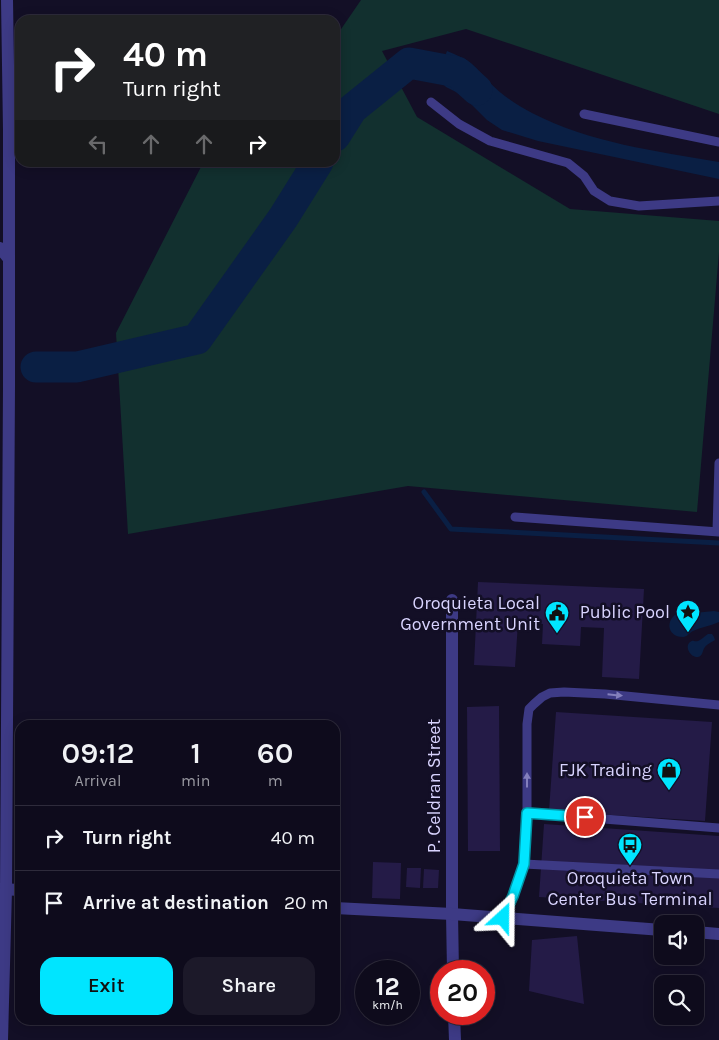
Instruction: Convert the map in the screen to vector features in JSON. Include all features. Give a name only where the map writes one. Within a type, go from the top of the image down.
[{"type":"street","points":[[2,1040],[9,259],[7,0]]},
{"type":"street","points":[[0,248],[9,259]]},
{"type":"street","name":"P. Celdran Street","points":[[452,600],[453,960]]},
{"type":"street","points":[[340,908],[452,914],[654,929]]},
{"type":"street","points":[[704,933],[719,934]]},
{"type":"street","points":[[454,1025],[455,1040]]},
{"type":"lane","points":[[431,102],[458,124],[490,141],[568,163],[584,176],[594,191],[610,201],[639,206],[719,201]]},
{"type":"lane","points":[[584,114],[719,142]]},
{"type":"lane","points":[[515,517],[718,532],[719,463]]},
{"type":"lane","points":[[503,918],[524,864],[529,709],[542,697],[550,693],[564,692],[719,705]]},
{"type":"lane","points":[[527,813],[719,828]]},
{"type":"lane","points":[[524,864],[719,874]]},
{"type":"green space","points":[[361,0],[719,0],[719,114],[466,29],[382,51],[417,117],[570,209],[719,221],[719,252],[697,512],[408,486],[128,534],[116,333],[201,167],[340,167],[340,31]]},
{"type":"water","points":[[447,51],[471,63],[504,95],[532,113],[577,132],[600,139],[647,150],[719,162],[719,179],[538,141],[502,130],[487,120],[466,99],[446,87],[437,78]]},
{"type":"water","points":[[719,612],[719,622],[713,625],[696,630],[683,637],[674,635],[670,629],[670,622],[675,615]]},
{"type":"water","points":[[708,634],[712,634],[715,640],[706,646],[700,656],[693,656],[688,649],[688,644]]},
{"type":"building","points":[[478,582],[644,589],[639,679],[602,677],[604,628],[581,627],[580,646],[542,644],[543,624],[518,623],[515,667],[474,665]]},
{"type":"building","points":[[499,706],[500,851],[468,851],[467,707]]},
{"type":"building","points":[[556,712],[712,722],[705,821],[549,811]]},
{"type":"building","name":"Oroquieta Town Center Bus Terminal","points":[[544,824],[719,836],[719,908],[539,897]]},
{"type":"building","points":[[373,862],[401,863],[400,899],[372,898]]},
{"type":"building","points":[[407,868],[421,868],[420,888],[406,887]]},
{"type":"building","points":[[424,869],[439,870],[438,888],[423,888]]},
{"type":"building","points":[[577,936],[584,1004],[529,991],[532,940]]},
{"type":"waterway","points":[[340,128],[352,109],[409,63],[457,72],[477,90]]},
{"type":"waterway","points":[[36,367],[77,367],[197,339],[283,218],[315,167]]},
{"type":"waterway","points":[[424,492],[451,529],[719,543]]},
{"type":"place","name":"Public Pool","points":[[688,633]]},
{"type":"place","name":"Oroquieta Local Government Unit","points":[[557,634]]},
{"type":"place","name":"FJK Trading","points":[[669,791]]},
{"type":"place","name":"Oroquieta Town Center Bus Terminal","points":[[630,866]]},
{"type":"route","points":[[503,918],[524,864],[527,813],[585,817]]}]
